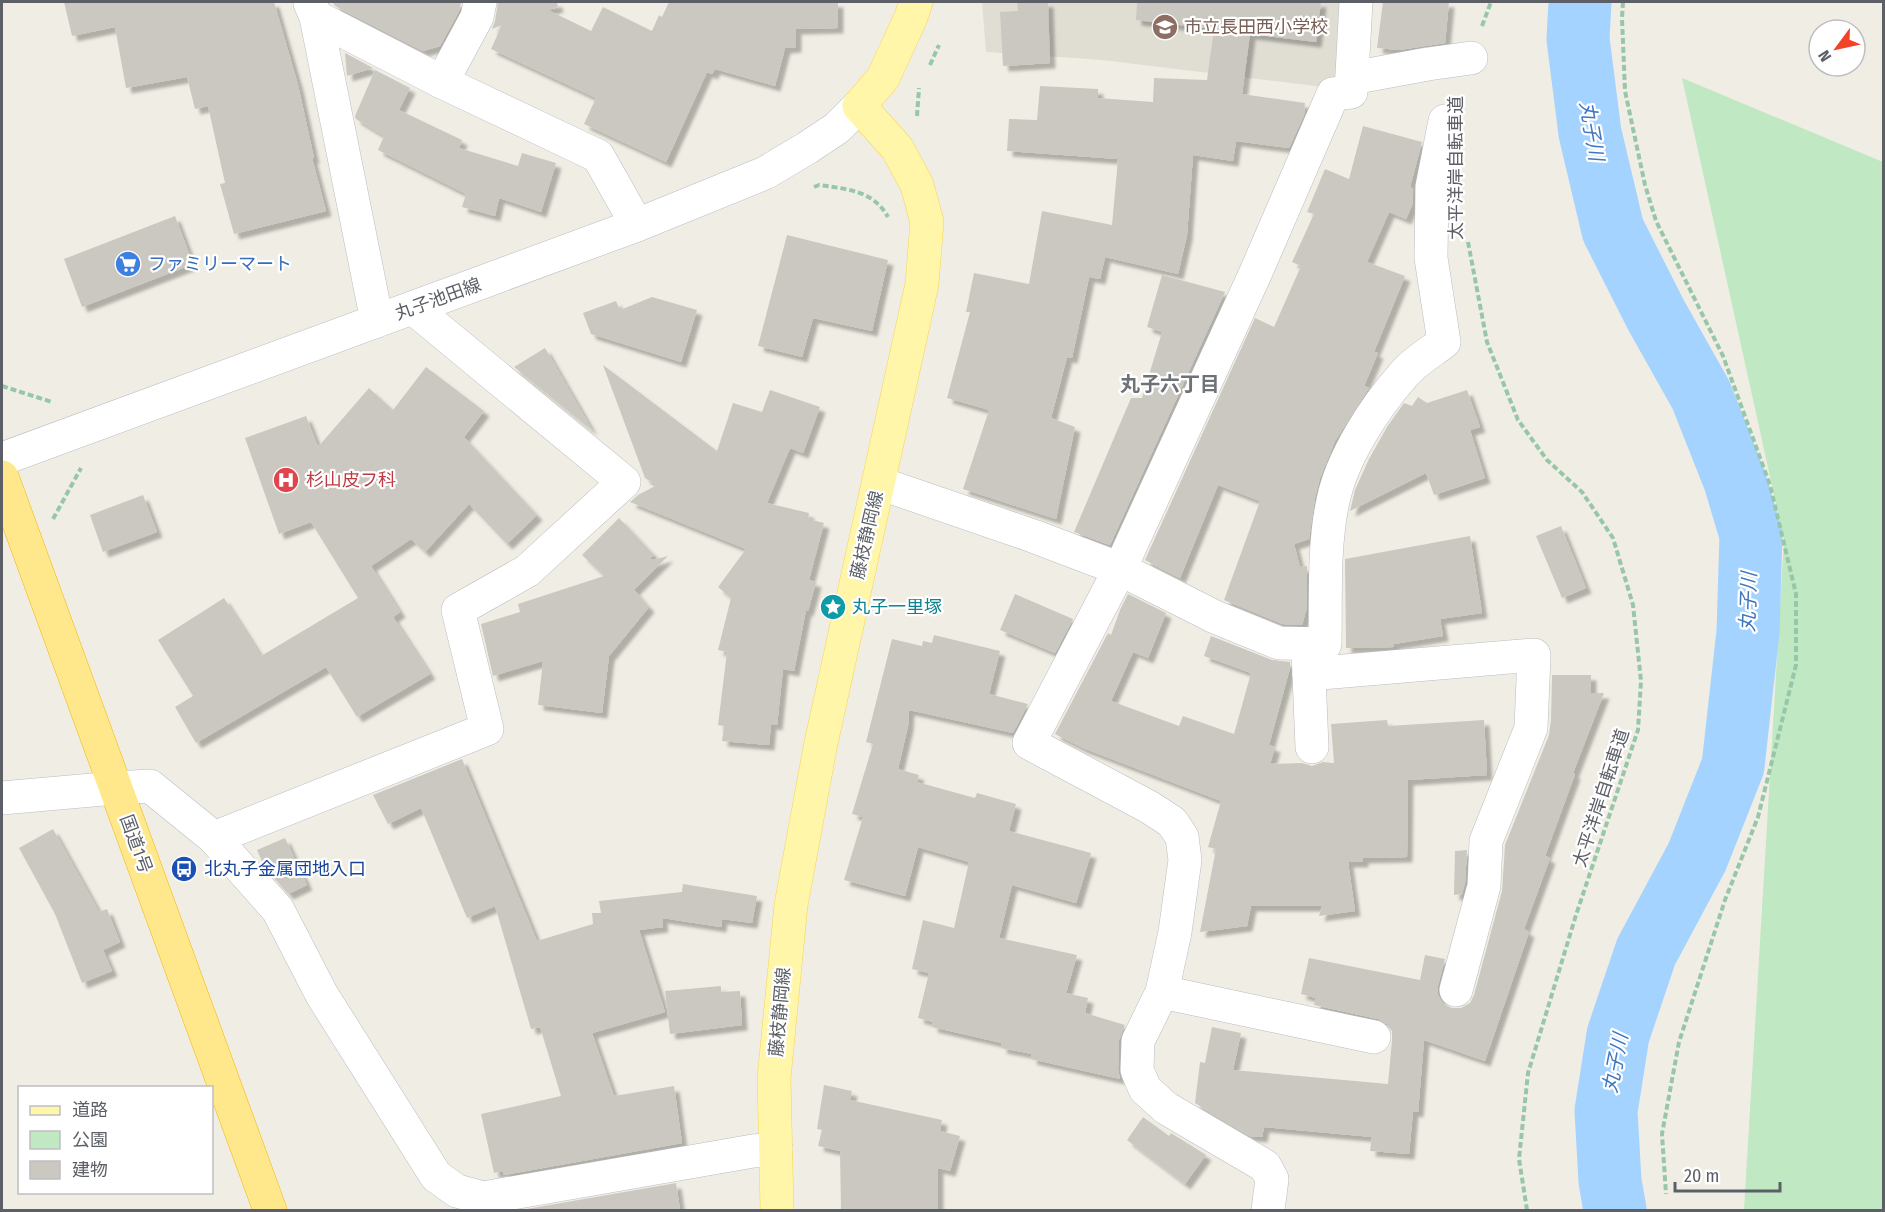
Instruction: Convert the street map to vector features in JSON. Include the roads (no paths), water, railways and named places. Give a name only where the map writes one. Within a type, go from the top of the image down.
[{"type":"highway","name":"国道1号","points":[[2,477],[270,1210]]},
{"type":"main road","points":[[859,106],[883,78],[916,2]]},
{"type":"main road","name":"藤枝静岡線","points":[[777,1210],[774,1078],[790,905],[821,743],[922,284],[927,222],[917,186],[897,148],[859,106]]},
{"type":"street","points":[[442,82],[477,17],[480,2]]},
{"type":"street","points":[[1268,1210],[1272,1179],[1265,1166],[1166,1108],[1145,1089],[1137,1070],[1138,1041],[1162,992],[1175,932],[1185,860],[1182,837],[1172,822],[1149,807],[1029,743],[1120,569],[1256,272],[1333,94],[1351,92],[1356,2]]},
{"type":"street","points":[[313,9],[442,82],[598,156],[638,225]]},
{"type":"street","points":[[313,9],[377,321]]},
{"type":"street","points":[[1352,78],[1471,58]]},
{"type":"street","name":"丸子池田線","points":[[2,459],[638,225],[765,174],[837,128],[859,106]]},
{"type":"street","points":[[1312,747],[1309,659],[1325,644],[1328,540],[1333,500],[1347,459],[1373,416],[1406,372],[1444,342],[1431,258],[1432,187],[1445,121]]},
{"type":"street","points":[[214,838],[487,729],[458,610],[527,571],[624,482],[412,308]]},
{"type":"street","points":[[879,483],[1034,536],[1120,569],[1215,617],[1279,643],[1309,659],[1534,655],[1531,728],[1486,841],[1484,886],[1456,990]]},
{"type":"street","points":[[2,798],[150,786],[214,838],[278,910],[321,995],[436,1176],[457,1191],[483,1198],[753,1151],[776,1149]]},
{"type":"street","points":[[1162,992],[1374,1037]]},
{"type":"waterway","name":"丸子川","points":[[1580,2],[1578,39],[1590,133],[1613,230],[1656,315],[1701,395],[1735,481],[1751,535],[1748,632],[1733,766],[1697,857],[1646,952],[1618,1035],[1606,1111],[1610,1181],[1615,1210]]},
{"type":"place","name":"市立長田西小学校","points":[[1165,27]]},
{"type":"place","name":"ファミリーマート","points":[[128,264]]},
{"type":"place","name":"杉山皮フ科","points":[[286,480]]},
{"type":"place","name":"丸子一里塚","points":[[833,607]]},
{"type":"place","name":"北丸子金属団地入口","points":[[184,869]]},
{"type":"district","name":"丸子六丁目","points":[[1170,384]]}]
